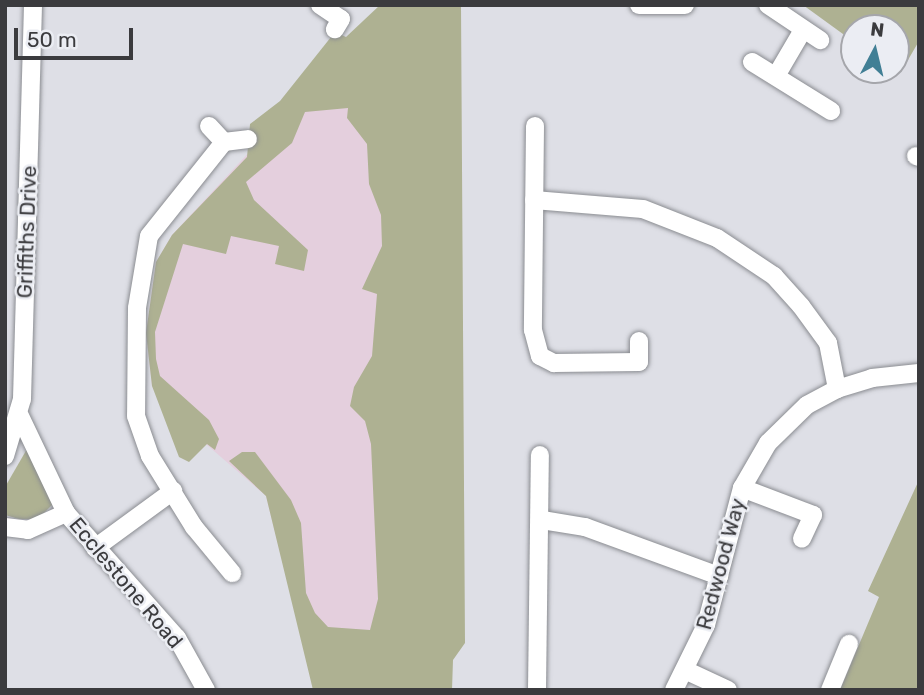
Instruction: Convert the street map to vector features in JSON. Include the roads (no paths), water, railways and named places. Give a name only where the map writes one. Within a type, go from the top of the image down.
[{"type":"street","name":"Griffiths Drive","points":[[5,456],[20,416],[33,5]]},
{"type":"street","points":[[320,5],[341,19],[335,29]]},
{"type":"street","points":[[639,5],[685,5]]},
{"type":"street","points":[[768,5],[820,40]]},
{"type":"street","points":[[776,76],[803,30]]},
{"type":"street","points":[[752,62],[831,111]]},
{"type":"street","points":[[209,126],[224,142]]},
{"type":"street","points":[[535,126],[533,330],[540,356],[554,363],[639,362],[639,341]]},
{"type":"street","points":[[232,573],[173,491],[138,429],[137,308],[143,256],[155,222],[224,142],[248,139]]},
{"type":"street","points":[[534,200],[643,209],[717,239],[774,276],[802,306],[828,343],[837,389]]},
{"type":"street","name":"Redwood Way","points":[[674,690],[687,671],[719,576],[742,488],[785,423],[837,389],[872,378],[919,373]]},
{"type":"street","name":"Ecclestone Road","points":[[20,416],[66,513],[94,548],[177,638],[206,690]]},
{"type":"street","points":[[537,690],[536,550],[542,520],[536,475],[540,455]]},
{"type":"street","points":[[742,488],[813,515],[803,539]]},
{"type":"street","points":[[94,548],[173,491]]},
{"type":"street","name":"Ecclestone Road","points":[[5,527],[28,530],[66,513]]},
{"type":"street","points":[[542,520],[585,527],[719,576]]},
{"type":"street","points":[[830,690],[849,644]]},
{"type":"street","points":[[687,671],[728,690]]}]
